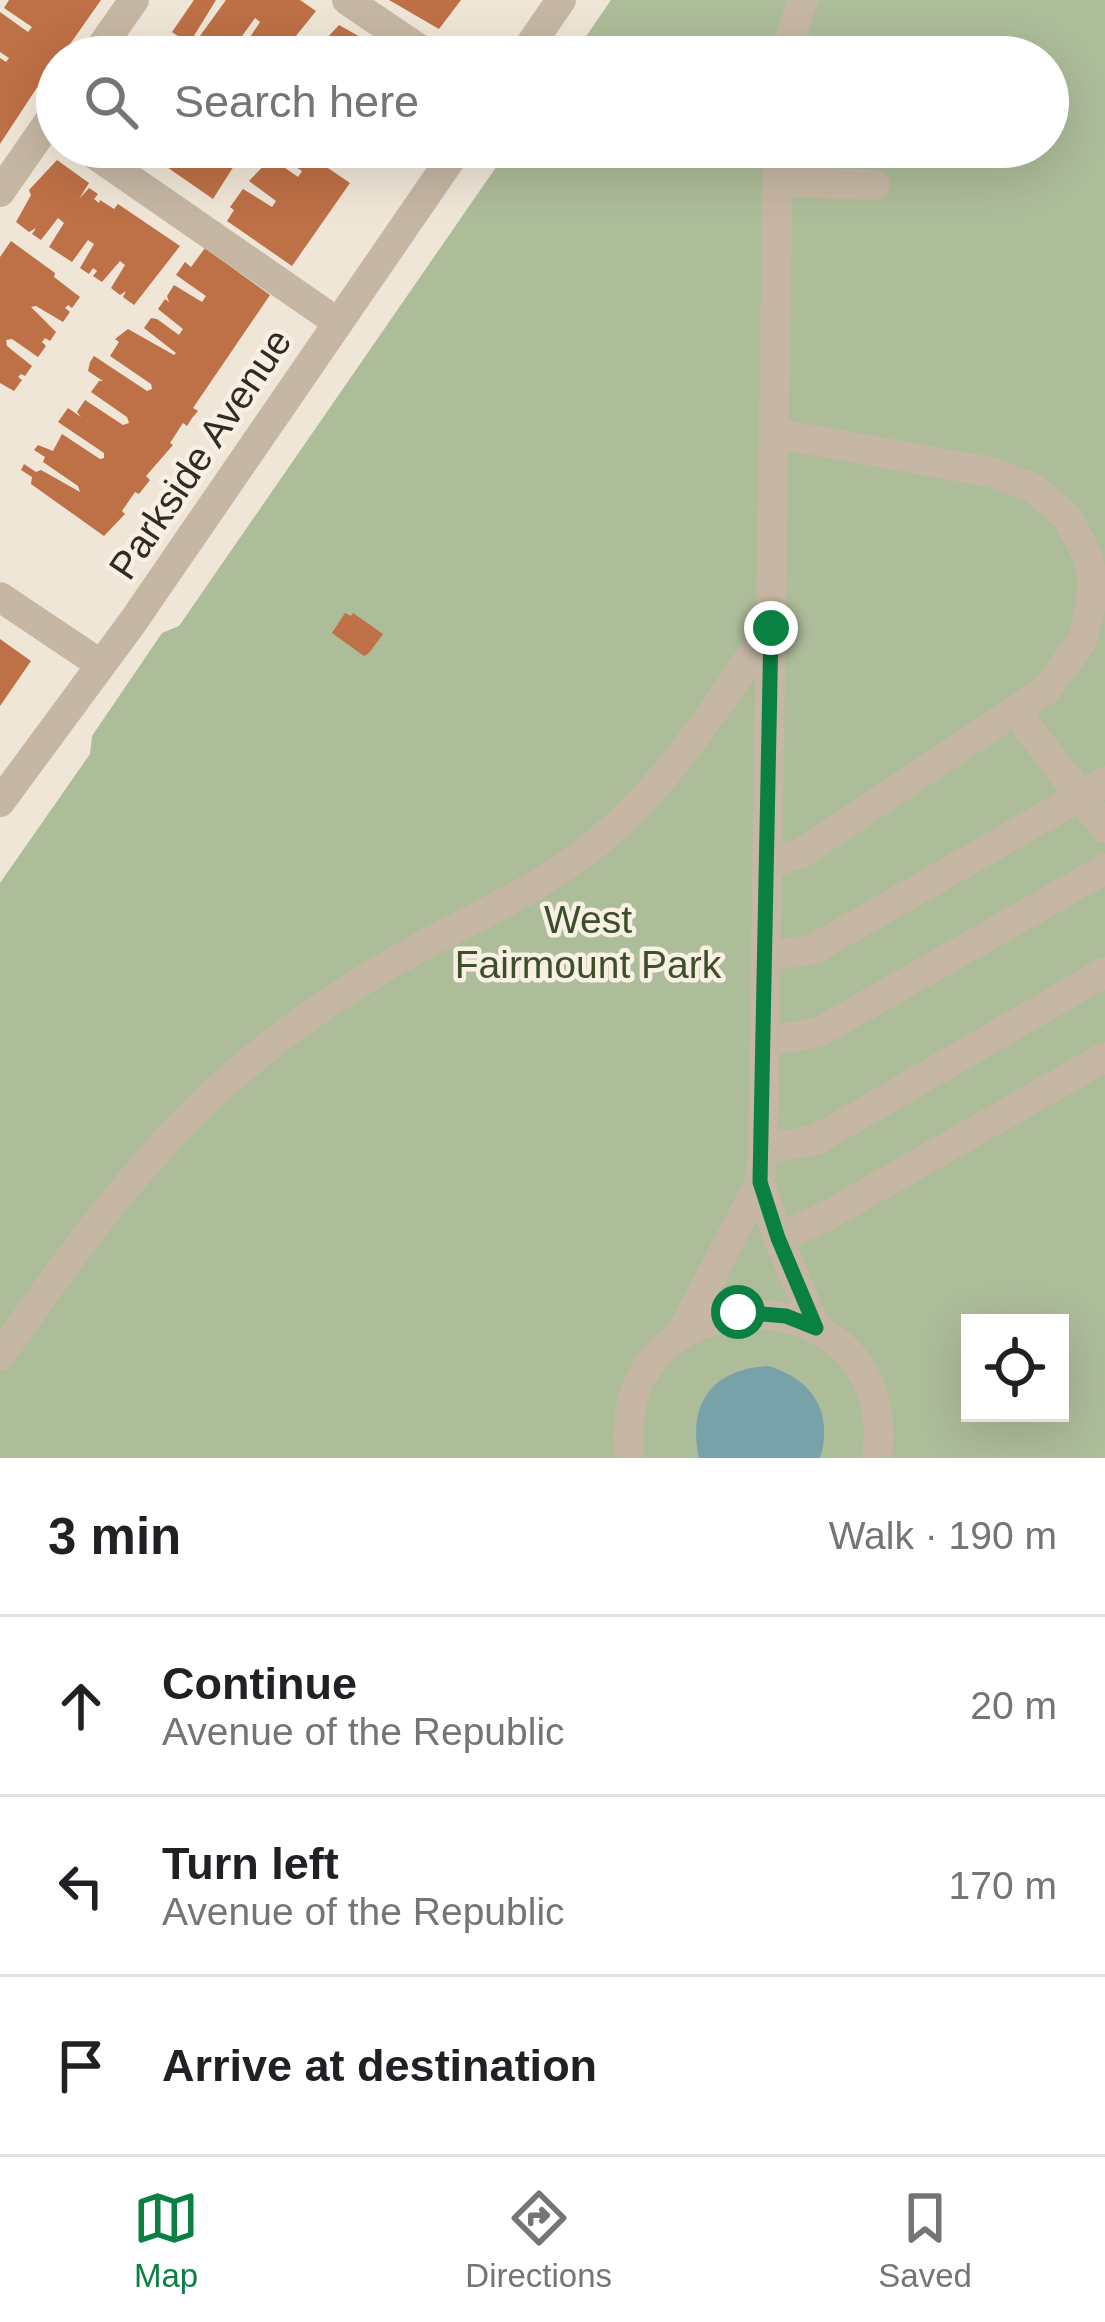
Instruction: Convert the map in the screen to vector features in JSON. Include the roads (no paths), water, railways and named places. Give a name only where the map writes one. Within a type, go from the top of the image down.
[{"type":"street","points":[[109,36],[134,0]]},
{"type":"street","points":[[347,0],[400,36]]},
{"type":"street","points":[[791,36],[803,0]]},
{"type":"street","points":[[537,36],[560,2]]},
{"type":"street","points":[[0,192],[36,144]]},
{"type":"street","points":[[114,168],[337,322]]},
{"type":"street","name":"Parkside Avenue","points":[[0,802],[444,168]]},
{"type":"street","points":[[680,1336],[760,1182],[763,1149],[777,168]]},
{"type":"street","points":[[777,182],[875,185]]},
{"type":"street","points":[[768,864],[803,852],[1046,690],[1087,627],[1092,580],[1088,556],[1067,517],[1033,488],[994,473],[773,433]]},
{"type":"street","points":[[0,597],[100,664]]},
{"type":"street","points":[[0,1356],[108,1206],[225,1083],[352,987],[517,898],[599,841],[667,773],[771,628]]},
{"type":"street","points":[[1015,711],[1093,789],[1105,828]]},
{"type":"street","points":[[766,957],[814,949],[1093,789]]},
{"type":"street","points":[[764,1042],[818,1032],[1105,869]]},
{"type":"street","points":[[763,1149],[816,1140],[1105,972]]},
{"type":"street","points":[[778,1238],[823,1218],[1105,1057]]},
{"type":"street","points":[[760,1182],[816,1328]]},
{"type":"street","points":[[630,1458],[628,1426],[637,1392],[654,1360],[680,1336],[708,1320],[738,1312],[786,1316],[816,1328],[845,1351],[866,1382],[878,1417],[877,1458]]},
{"type":"water","points":[[768,1366],[797,1379],[816,1400],[824,1426],[820,1458],[699,1458],[697,1421],[708,1393],[732,1374]]},
{"type":"park label","name":"West Fairmount Park","points":[[588,942]]}]
